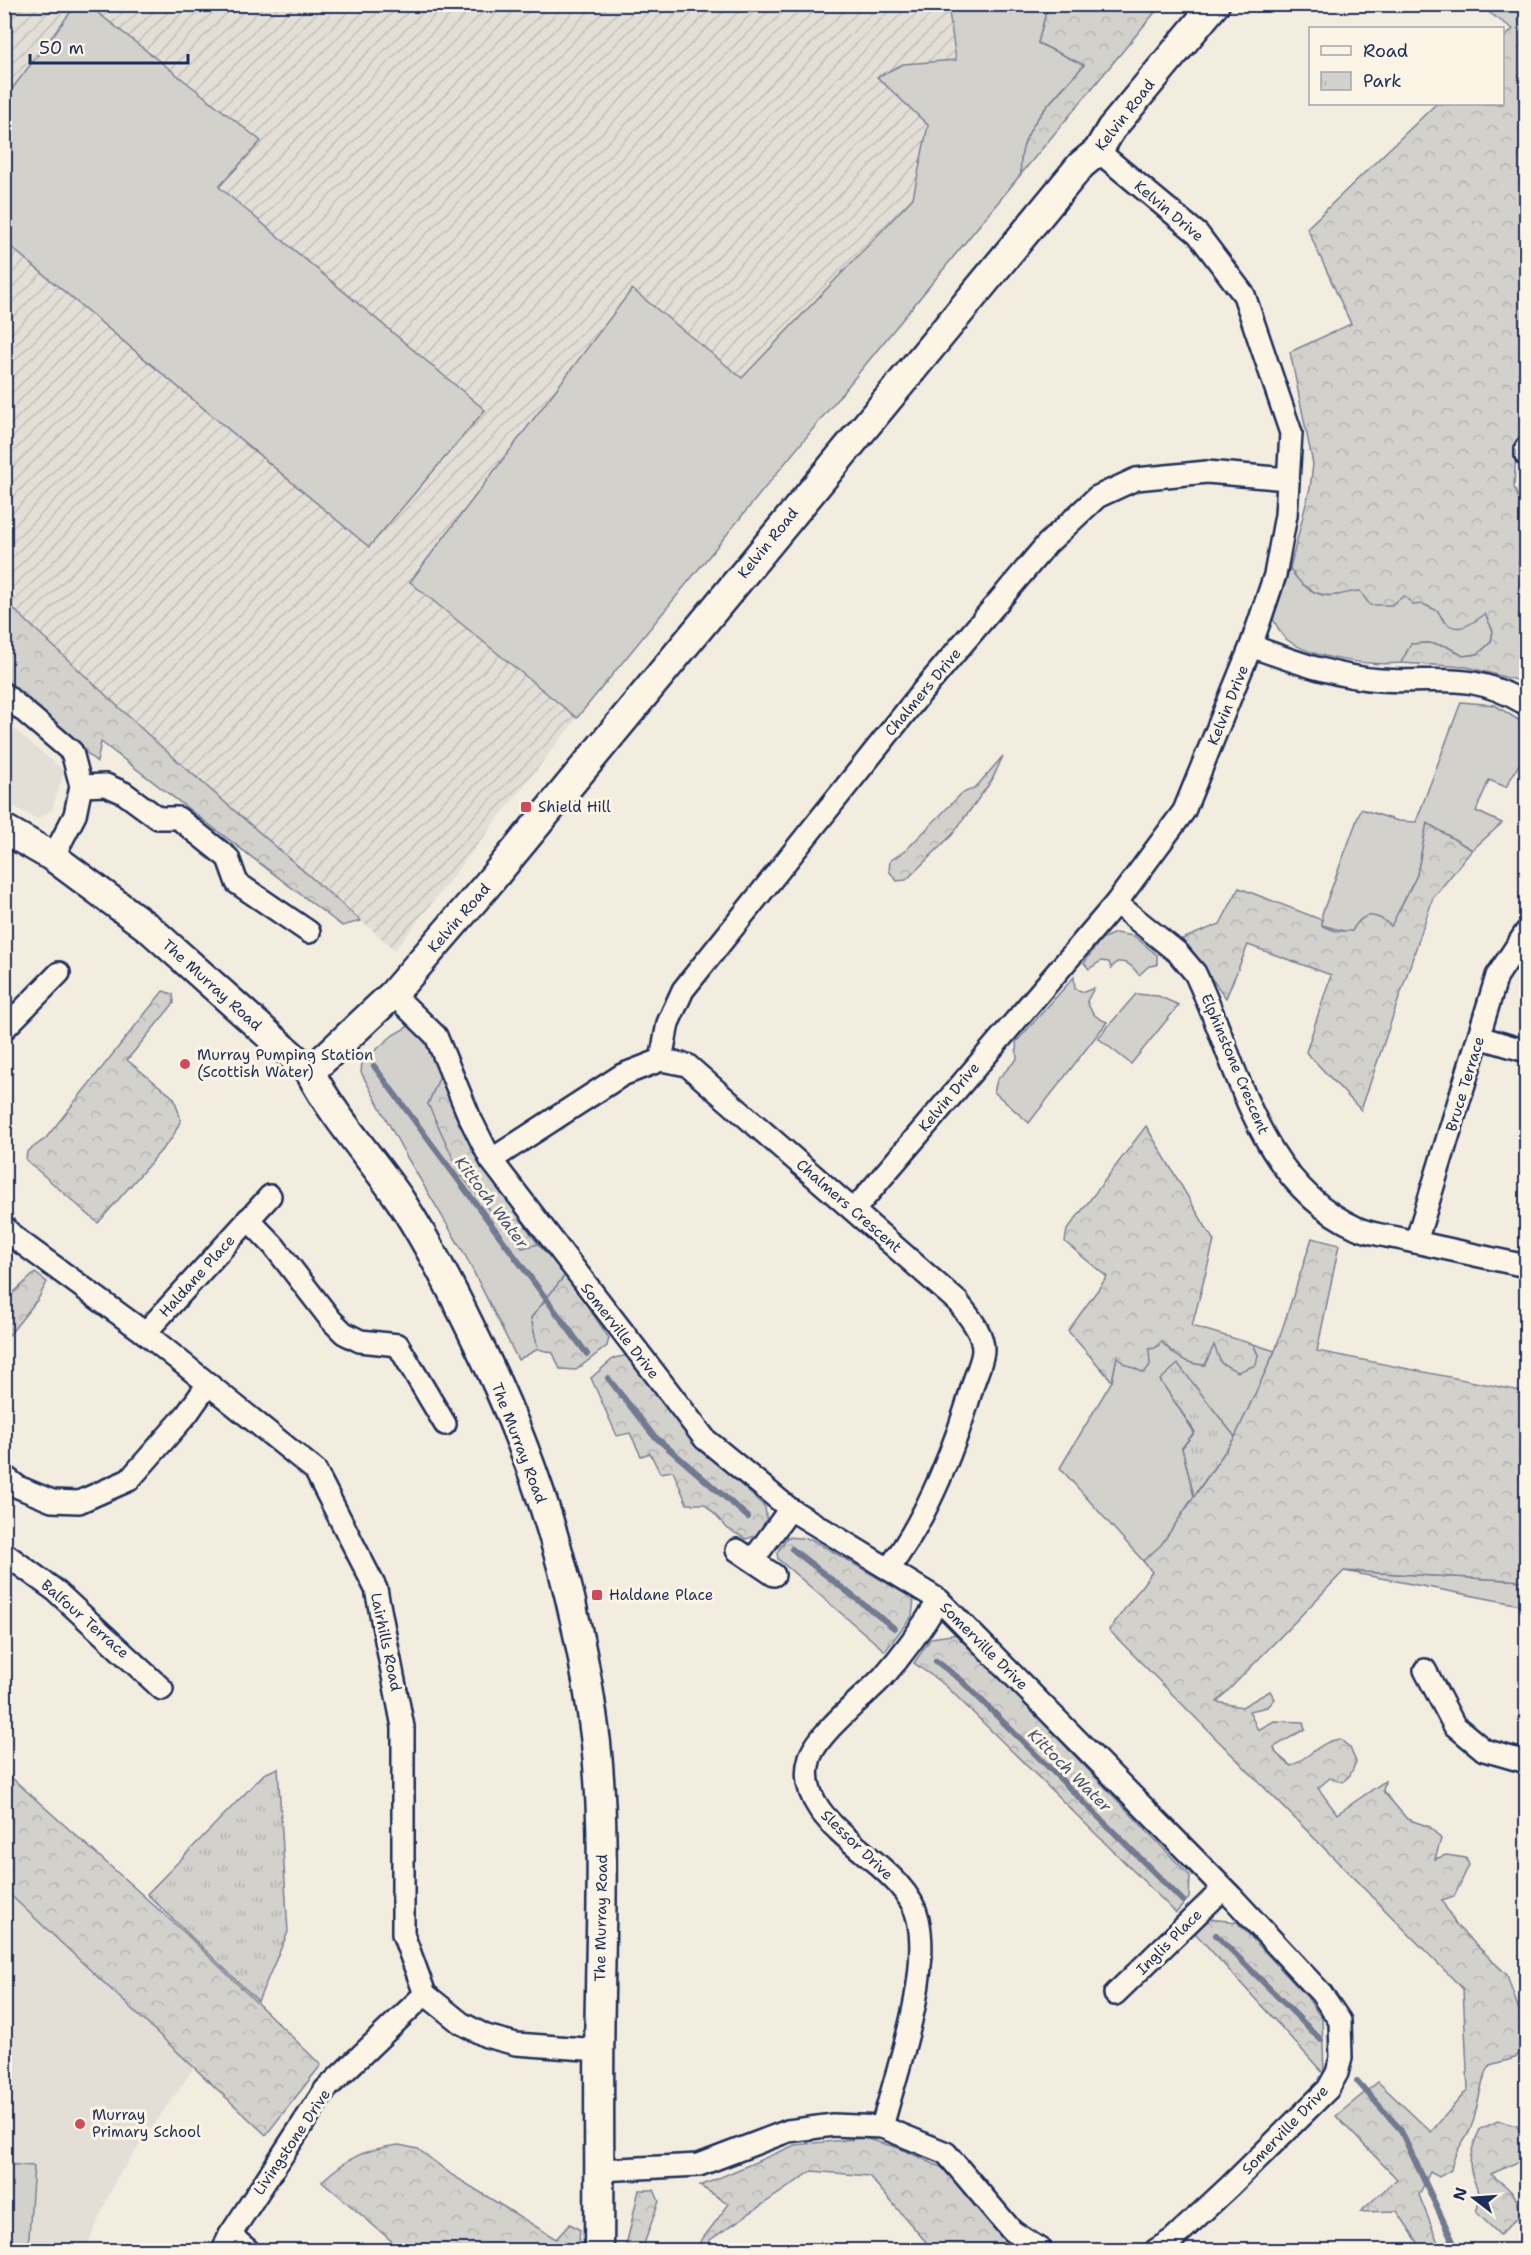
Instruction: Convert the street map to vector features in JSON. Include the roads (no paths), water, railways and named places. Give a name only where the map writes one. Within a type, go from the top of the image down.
[{"type":"street","name":"Kelvin Road","points":[[310,1072],[393,994],[487,885],[979,287],[1081,165],[1098,151],[1111,129],[1215,4]]},
{"type":"street","name":"Kelvin Drive","points":[[854,1210],[1116,903],[1184,811],[1251,646],[1275,574],[1286,515],[1291,434],[1244,295],[1198,234],[1098,151]]},
{"type":"street","points":[[1527,448],[1527,455]]},
{"type":"street","name":"Chalmers Drive","points":[[661,1060],[668,1023],[683,990],[921,693],[1047,544],[1097,497],[1136,479],[1207,472],[1288,479]]},
{"type":"street","points":[[1251,646],[1314,668],[1347,676],[1380,680],[1460,679],[1475,682],[1527,704]]},
{"type":"street","points":[[4,694],[72,752],[81,786],[75,815],[52,857]]},
{"type":"street","points":[[81,786],[106,785],[124,793],[158,818],[177,818],[228,858],[237,883],[309,932]]},
{"type":"street","name":"The Murray Road","points":[[4,829],[52,857],[150,930],[310,1072],[321,1093],[400,1201],[455,1296],[506,1404],[531,1468],[560,1555],[585,1671],[598,1767],[602,1860],[599,2250]]},
{"type":"street","name":"Elphinstone Crescent","points":[[1116,903],[1178,953],[1195,973],[1256,1122],[1290,1178],[1327,1211],[1359,1229],[1527,1266]]},
{"type":"street","name":"Bruce Terrace","points":[[1416,1242],[1497,976],[1527,932]]},
{"type":"street","points":[[4,1029],[59,974]]},
{"type":"street","name":"Somerville Drive","points":[[393,994],[436,1036],[469,1116],[491,1160],[705,1439],[789,1509],[939,1600],[1223,1888],[1321,1993],[1340,2021],[1341,2058],[1337,2073],[1328,2089],[1170,2247]]},
{"type":"street","points":[[1479,1037],[1527,1051]]},
{"type":"street","points":[[491,1160],[622,1075],[661,1060]]},
{"type":"street","name":"Chalmers Crescent","points":[[661,1060],[687,1065],[958,1302],[977,1328],[983,1350],[969,1402],[937,1483],[906,1546],[889,1568]]},
{"type":"street","name":"Haldane Place","points":[[145,1333],[270,1196]]},
{"type":"street","points":[[248,1219],[274,1246],[331,1320],[344,1333],[360,1341],[398,1345],[445,1424]]},
{"type":"street","name":"Lairhills Road","points":[[4,1227],[15,1238],[145,1333],[315,1470],[376,1589],[403,1727],[403,1934],[425,1994]]},
{"type":"street","points":[[4,1476],[18,1487],[52,1501],[79,1502],[129,1480],[186,1414],[208,1384]]},
{"type":"street","points":[[774,1575],[745,1555],[789,1509]]},
{"type":"street","name":"Balfour Terrace","points":[[4,1554],[56,1591],[162,1689]]},
{"type":"street","name":"Slessor Drive","points":[[882,2127],[921,1969],[918,1918],[911,1900],[890,1875],[841,1833],[820,1809],[806,1776],[811,1755],[836,1722],[913,1643],[939,1600]]},
{"type":"street","points":[[1425,1670],[1454,1725],[1484,1750],[1527,1762]]},
{"type":"street","name":"Inglis Place","points":[[1115,1995],[1223,1888]]},
{"type":"street","points":[[425,1994],[461,2023],[486,2036],[516,2044],[599,2050]]},
{"type":"street","name":"Livingstone Drive","points":[[227,2243],[326,2090],[425,1994]]},
{"type":"street","points":[[600,2170],[699,2165],[788,2131],[833,2125],[882,2127],[946,2153],[1012,2231],[1041,2250]]},
{"type":"street","points":[[227,2243],[248,2250]]},
{"type":"waterway","name":"Kittoch Water","points":[[374,1066],[587,1354]]},
{"type":"waterway","name":"Kittoch Water","points":[[608,1378],[653,1435],[748,1517]]},
{"type":"waterway","name":"Kittoch Water","points":[[792,1549],[894,1628]]},
{"type":"waterway","name":"Kittoch Water","points":[[936,1661],[961,1680],[1183,1901]]},
{"type":"waterway","name":"Kittoch Water","points":[[1216,1935],[1321,2040]]},
{"type":"waterway","name":"Kittoch Water","points":[[1357,2081],[1400,2129],[1457,2250]]},
{"type":"place","name":"Shield Hill","points":[[526,807]]},
{"type":"place","name":"Murray Pumping Station (Scottish Water)","points":[[185,1064]]},
{"type":"place","name":"Haldane Place","points":[[597,1595]]},
{"type":"place","name":"Murray Primary School","points":[[80,2124]]}]
